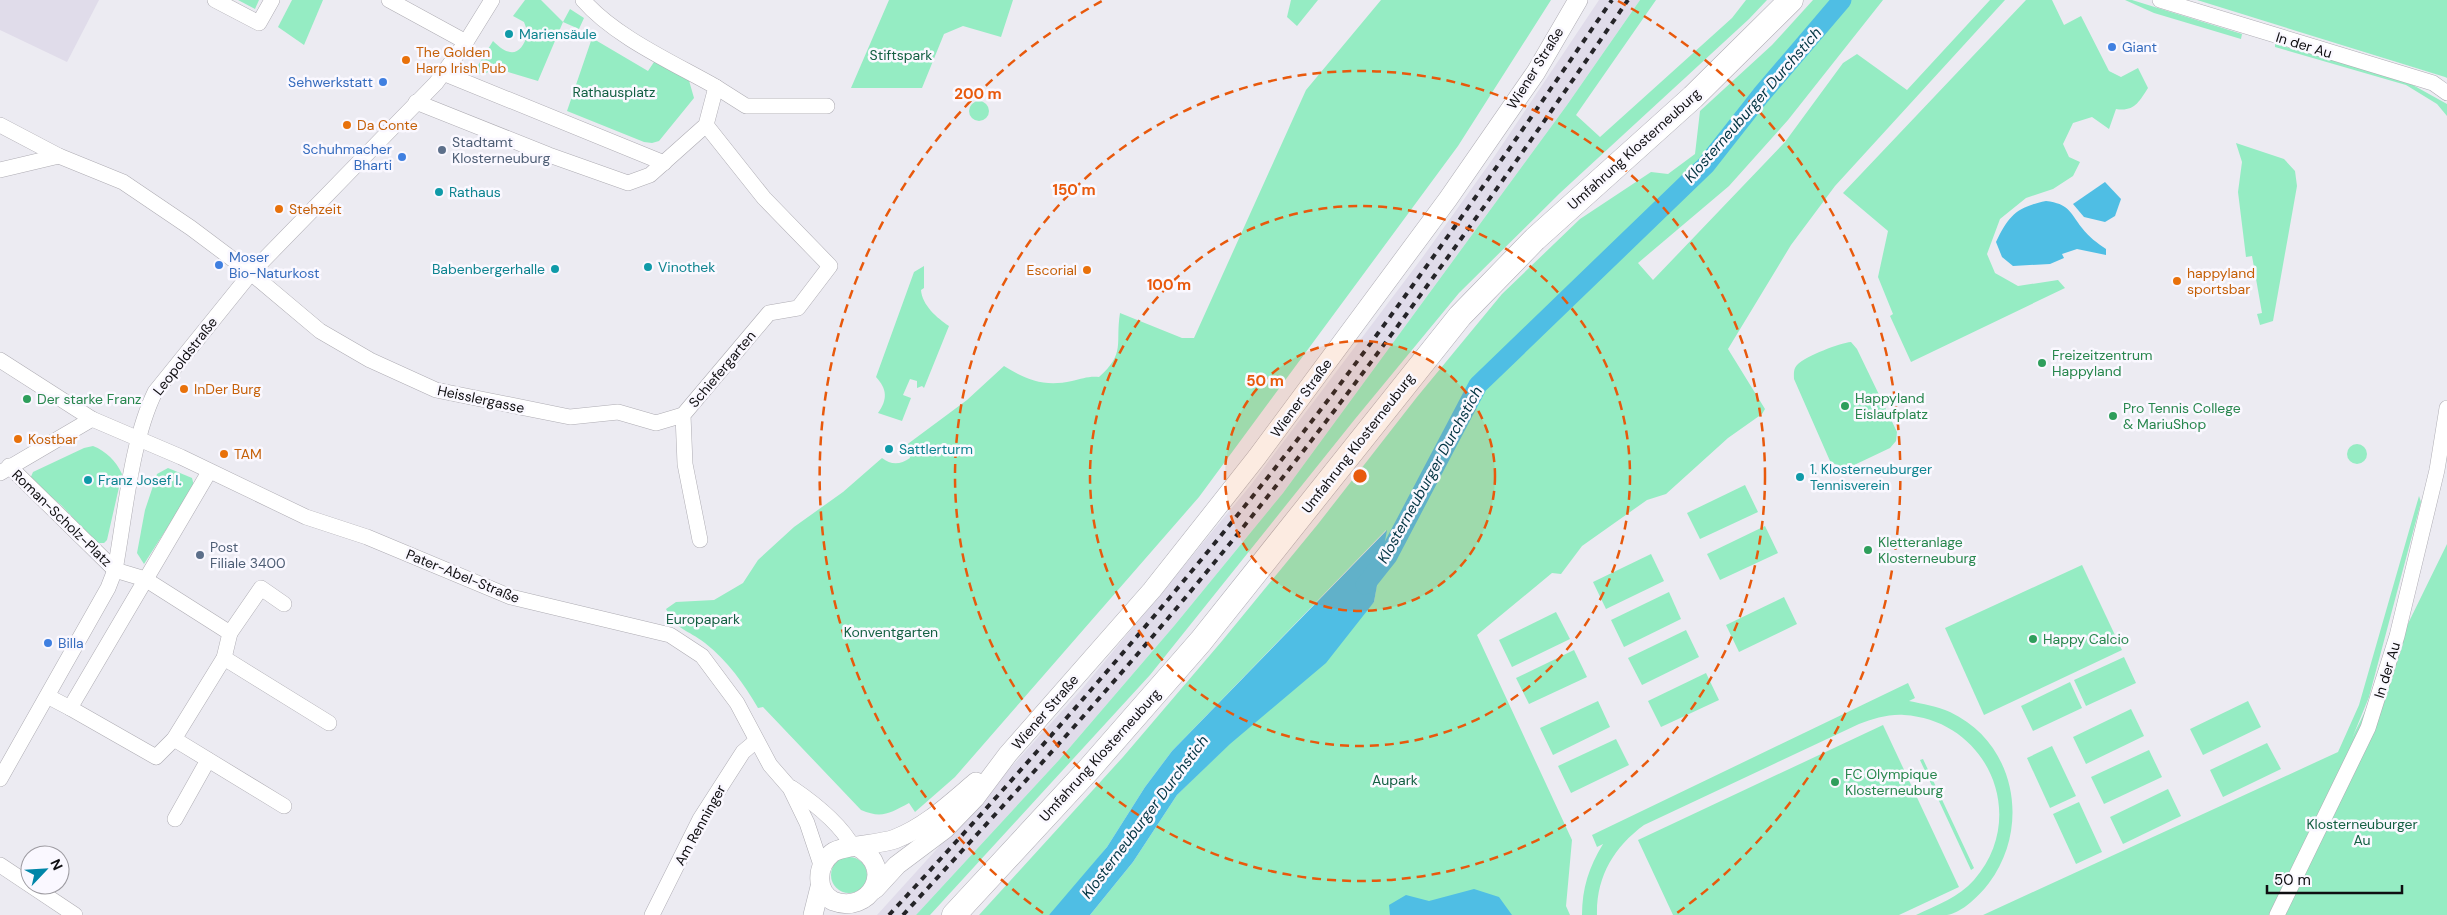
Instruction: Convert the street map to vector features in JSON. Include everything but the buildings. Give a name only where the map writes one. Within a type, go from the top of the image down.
[{"type":"main road","name":"Umfahrung Klosterneuburg","points":[[954,915],[1090,768],[1201,641],[1460,316],[1535,239],[1693,97],[1790,0]]},
{"type":"street","points":[[215,0],[259,23],[272,0]]},
{"type":"street","points":[[389,0],[466,42]]},
{"type":"street","points":[[492,0],[466,42],[443,73],[416,102],[628,183],[650,175],[706,125],[716,88]]},
{"type":"street","points":[[583,0],[592,11],[626,35],[746,106],[827,106]]},
{"type":"street","name":"Wiener Straße","points":[[992,773],[977,781],[926,824],[894,839],[833,853],[821,878],[832,900],[848,910],[866,900],[897,865],[945,829],[974,798],[992,773],[1152,590],[1257,457],[1448,199],[1536,72],[1578,0]]},
{"type":"street","name":"In der Au","points":[[2160,0],[2433,83],[2447,93]]},
{"type":"street","points":[[443,73],[664,164]]},
{"type":"street","name":"Leopoldstraße","points":[[0,779],[108,588],[115,570],[138,439],[146,411],[155,392],[251,274],[416,102]]},
{"type":"street","name":"Heisslergasse","points":[[0,125],[59,156],[123,182],[191,228],[320,331],[370,360],[443,392],[570,417],[618,412],[656,423],[683,416]]},
{"type":"street","name":"Schiefergarten","points":[[700,540],[685,464],[683,416],[769,313],[798,308],[830,266],[764,198],[706,125]]},
{"type":"street","points":[[0,170],[59,156]]},
{"type":"street","name":"Pater-Abel-Straße","points":[[0,360],[92,419],[306,517],[367,537],[511,597],[670,636],[702,656],[737,703],[770,765],[790,788],[822,812],[856,847]]},
{"type":"street","name":"In der Au","points":[[2278,915],[2368,728],[2397,636],[2436,470],[2447,408]]},
{"type":"street","points":[[4,469],[92,419]]},
{"type":"street","name":"Roman-Scholz-Platz","points":[[4,469],[115,570],[145,579],[230,634]]},
{"type":"street","points":[[70,708],[209,472]]},
{"type":"street","points":[[48,697],[156,757],[174,739],[224,658],[230,634],[261,588],[284,604]]},
{"type":"street","points":[[224,658],[328,722]]},
{"type":"street","points":[[174,739],[284,806]]},
{"type":"street","name":"Am Renninger","points":[[652,915],[700,819],[743,752],[756,741]]},
{"type":"street","points":[[175,820],[208,760]]},
{"type":"street","name":"Pater-Abel-Straße","points":[[790,788],[807,823],[821,878]]},
{"type":"street","points":[[856,847],[868,854],[875,864],[878,876],[875,889]]},
{"type":"street","points":[[0,865],[74,915]]},
{"type":"street","points":[[813,915],[821,878]]},
{"type":"shaded area","points":[[0,0],[99,0],[67,62],[0,30]]},
{"type":"shaded area","points":[[1599,0],[1640,0],[1567,105],[1283,493],[1174,626],[1059,760],[916,915],[877,915],[1081,690],[1250,486],[1422,258],[1492,160]]},
{"type":"green space","points":[[238,0],[259,0],[255,9]]},
{"type":"green space","points":[[292,0],[323,0],[304,45],[278,27]]},
{"type":"green space","name":"Rathausplatz","points":[[525,0],[541,0],[563,22],[538,81],[495,68],[483,75],[474,72],[493,41],[510,52],[518,50],[522,46],[528,33],[524,22],[513,16]]},
{"type":"green space","name":"Stiftspark","points":[[889,0],[1013,0],[1001,37],[963,26],[944,34],[922,88],[851,88]]},
{"type":"green space","points":[[1291,0],[1318,0],[1297,26],[1287,17]]},
{"type":"green space","name":"Konventgarten","points":[[1381,0],[1551,0],[1458,146],[1199,497],[955,777],[915,812],[909,803],[886,814],[868,813],[861,810],[763,707],[758,708],[741,682],[721,657],[705,643],[678,626],[666,609],[676,602],[714,600],[743,583],[758,560],[794,527],[843,492],[882,458],[896,463],[910,458],[905,446],[967,400],[1004,366],[1020,375],[1044,383],[1062,383],[1088,377],[1099,377],[1113,361],[1118,348],[1120,313],[1182,338],[1194,338],[1306,90]]},
{"type":"green space","points":[[1640,0],[1656,0],[1576,115],[1600,137],[1732,18],[1746,0],[1767,0],[1749,19],[1560,193],[1459,293],[1355,419],[1150,675],[930,915],[916,915],[1059,760],[1174,626],[1283,493],[1567,105]]},
{"type":"green space","name":"Aupark","points":[[1813,0],[1883,0],[1788,120],[1729,186],[1638,263],[1653,280],[1785,142],[1843,63],[1857,54],[1907,90],[1990,0],[2005,0],[1835,186],[1791,245],[1728,349],[1765,409],[1762,414],[1728,438],[1666,494],[1647,500],[1582,546],[1561,574],[1552,573],[1477,635],[1572,840],[1566,906],[1570,915],[1090,915],[1133,862],[1177,795],[1374,602],[1386,530],[1172,751],[1145,787],[1107,847],[1057,909],[1049,915],[979,915],[1123,757],[1222,641],[1502,294],[1580,219],[1651,172],[1668,174],[1695,154],[1700,111],[1772,45]]},
{"type":"green space","points":[[2026,0],[2052,0],[2064,25],[2081,16],[2109,71],[2121,77],[2138,68],[2148,88],[2139,102],[2132,107],[2122,110],[2116,109],[2109,129],[2092,117],[2073,123],[2063,144],[2069,157],[2080,162],[2073,176],[2053,189],[2026,198],[2000,219],[1987,254],[1995,273],[2018,286],[2058,280],[2065,288],[1911,362],[1890,316],[1893,314],[1878,277],[1888,231],[1843,193]]},
{"type":"green space","points":[[2125,0],[2132,0],[2242,34],[2241,39],[2154,13]]},
{"type":"green space","points":[[2197,0],[2447,0],[2447,78],[2445,77]]},
{"type":"green space","points":[[570,9],[584,18],[579,29],[563,22]]},
{"type":"green space","name":"Rathausplatz","points":[[592,38],[648,71],[656,59],[688,77],[694,98],[659,141],[652,143],[644,142],[567,111]]},
{"type":"green space","points":[[2275,44],[2402,79],[2447,104],[2447,116],[2437,104],[2406,85],[2275,47]]},
{"type":"green space","points":[[975,101],[983,101],[989,107],[989,115],[983,121],[975,121],[969,115],[969,107]]},
{"type":"green space","points":[[2236,143],[2284,159],[2295,171],[2297,186],[2273,321],[2260,325],[2257,314],[2262,313],[2252,256],[2246,257],[2238,192],[2242,162]]},
{"type":"green space","points":[[924,266],[924,288],[921,290],[924,301],[935,315],[949,326],[924,388],[922,386],[917,388],[917,381],[910,379],[903,395],[911,398],[902,421],[878,413],[885,399],[885,394],[876,377],[914,272]]},
{"type":"green space","name":"Happyland Eislaufplatz","points":[[1851,342],[1857,349],[1897,432],[1896,441],[1890,448],[1850,467],[1838,466],[1830,461],[1794,379],[1794,375],[1796,366],[1808,357],[1831,347]]},
{"type":"green space","points":[[2357,444],[2364,447],[2367,454],[2364,461],[2357,464],[2350,461],[2347,454],[2350,447]]},
{"type":"green space","points":[[93,446],[110,457],[122,474],[107,540],[104,543],[97,543],[61,505],[30,479],[33,472],[84,448]]},
{"type":"green space","points":[[168,468],[192,478],[194,486],[144,564],[137,553],[145,510],[157,474]]},
{"type":"green space","points":[[1745,485],[1758,512],[1700,539],[1687,513]]},
{"type":"green space","name":"Klosterneuburger Au","points":[[2419,496],[2421,502],[2369,697],[2353,736],[2447,544],[2447,915],[1983,915],[2338,752],[2359,705]]},
{"type":"green space","points":[[1765,526],[1778,553],[1720,580],[1707,554]]},
{"type":"green space","points":[[1651,554],[1664,581],[1606,609],[1593,582]]},
{"type":"green space","name":"Happy Calcio","points":[[2082,565],[2122,650],[1984,715],[1945,628]]},
{"type":"green space","points":[[1669,592],[1681,619],[1624,647],[1611,620]]},
{"type":"green space","points":[[1784,597],[1797,624],[1739,652],[1726,625]]},
{"type":"green space","points":[[1556,612],[1570,639],[1512,667],[1499,640]]},
{"type":"green space","points":[[1686,630],[1699,657],[1642,685],[1628,658]]},
{"type":"green space","points":[[1574,650],[1587,677],[1529,704],[1516,678]]},
{"type":"green space","points":[[2124,657],[2136,683],[2086,706],[2074,680]]},
{"type":"green space","points":[[1706,673],[1719,700],[1661,727],[1648,701]]},
{"type":"green space","points":[[2070,682],[2082,708],[2033,731],[2021,706]]},
{"type":"green space","points":[[1908,683],[1915,698],[1909,701],[1950,712],[1972,726],[1990,744],[2002,765],[2010,788],[2013,812],[2010,837],[2002,861],[1985,888],[1965,907],[1953,914],[1947,915],[1916,915],[1962,891],[1974,880],[1990,855],[1998,828],[1998,801],[1991,775],[1977,753],[1958,734],[1933,721],[1904,715],[1892,715],[1859,724],[1644,825],[1624,843],[1609,864],[1600,888],[1597,915],[1582,915],[1583,896],[1587,878],[1603,844],[1597,847],[1592,835]]},
{"type":"green space","points":[[1598,701],[1610,727],[1553,755],[1540,728]]},
{"type":"green space","points":[[2248,701],[2261,727],[2203,755],[2190,729]]},
{"type":"green space","points":[[2131,709],[2144,736],[2086,764],[2073,737]]},
{"type":"green space","name":"FC Olympique Klosterneuburg","points":[[1883,725],[1959,887],[1899,915],[1673,915],[1638,840]]},
{"type":"green space","points":[[1616,739],[1629,765],[1571,793],[1558,766]]},
{"type":"green space","points":[[2267,743],[2281,769],[2223,797],[2210,770]]},
{"type":"green space","points":[[2052,746],[2076,796],[2050,808],[2027,758]]},
{"type":"green space","points":[[2149,750],[2162,777],[2104,804],[2091,777]]},
{"type":"green space","points":[[1923,759],[1974,868],[1971,870],[1920,760]]},
{"type":"green space","points":[[2168,789],[2181,816],[2123,844],[2110,817]]},
{"type":"green space","points":[[2079,802],[2102,852],[2076,864],[2053,814]]},
{"type":"green space","points":[[849,857],[856,858],[862,862],[866,868],[866,882],[862,888],[856,892],[849,893],[842,892],[836,888],[832,882],[831,875],[832,868],[836,862],[842,858]]},
{"type":"water","points":[[2105,182],[2121,199],[2115,216],[2105,222],[2084,217],[2073,204]]},
{"type":"water","points":[[2046,201],[2060,204],[2068,209],[2087,234],[2106,249],[2106,255],[2077,249],[2062,254],[2064,258],[2050,264],[2013,266],[2002,257],[1996,242],[2005,225],[2021,209]]},
{"type":"water","points":[[1387,530],[1374,602],[1326,663],[1230,744],[1177,795],[1133,862],[1090,915],[1049,915],[1107,847],[1145,787],[1172,751]]},
{"type":"water","points":[[1474,889],[1499,897],[1512,915],[1390,915],[1389,905],[1406,895],[1429,901]]},
{"type":"waterway","name":"Klosterneuburger Durchstich","points":[[1365,585],[1388,556],[1478,385],[1706,165],[1761,95],[1842,0]]},
{"type":"railway","points":[[889,915],[1121,655],[1288,452],[1410,289],[1612,0]]},
{"type":"railway","points":[[903,915],[1100,697],[1177,608],[1269,495],[1427,286],[1628,0]]},
{"type":"place","name":"Mariensäule","points":[[509,34]]},
{"type":"place","name":"Giant","points":[[2112,47]]},
{"type":"place","name":"The Golden Harp Irish Pub","points":[[406,60]]},
{"type":"place","name":"Sehwerkstatt","points":[[383,82]]},
{"type":"place","name":"Da Conte","points":[[347,125]]},
{"type":"place","name":"Stadtamt Klosterneuburg","points":[[442,150]]},
{"type":"place","name":"Schuhmacher Bharti","points":[[402,157]]},
{"type":"place","name":"Rathaus","points":[[439,192]]},
{"type":"place","name":"Stehzeit","points":[[279,209]]},
{"type":"place","name":"Moser Bio-Naturkost","points":[[219,265]]},
{"type":"place","name":"Vinothek","points":[[648,267]]},
{"type":"place","name":"Babenbergerhalle","points":[[555,269]]},
{"type":"place","name":"Escorial","points":[[1087,270]]},
{"type":"place","name":"happyland sportsbar","points":[[2177,281]]},
{"type":"place","name":"Freizeitzentrum Happyland","points":[[2042,363]]},
{"type":"place","name":"InDer Burg","points":[[184,389]]},
{"type":"place","name":"Der starke Franz","points":[[27,399]]},
{"type":"place","name":"Happyland Eislaufplatz","points":[[1845,406]]},
{"type":"place","name":"Pro Tennis College & MariuShop","points":[[2113,416]]},
{"type":"place","name":"Kostbar","points":[[18,439]]},
{"type":"place","name":"Sattlerturm","points":[[889,449]]},
{"type":"place","name":"TAM","points":[[224,454]]},
{"type":"place","name":"1. Klosterneuburger Tennisverein","points":[[1800,477]]},
{"type":"place","name":"Franz Josef I.","points":[[88,480]]},
{"type":"place","name":"Kletteranlage Klosterneuburg","points":[[1868,550]]},
{"type":"place","name":"Post Filiale 3400","points":[[200,555]]},
{"type":"place","name":"Happy Calcio","points":[[2033,639]]},
{"type":"place","name":"Billa","points":[[48,643]]},
{"type":"place","name":"FC Olympique Klosterneuburg","points":[[1835,782]]},
{"type":"park label","name":"Europapark","points":[[703,619]]}]
